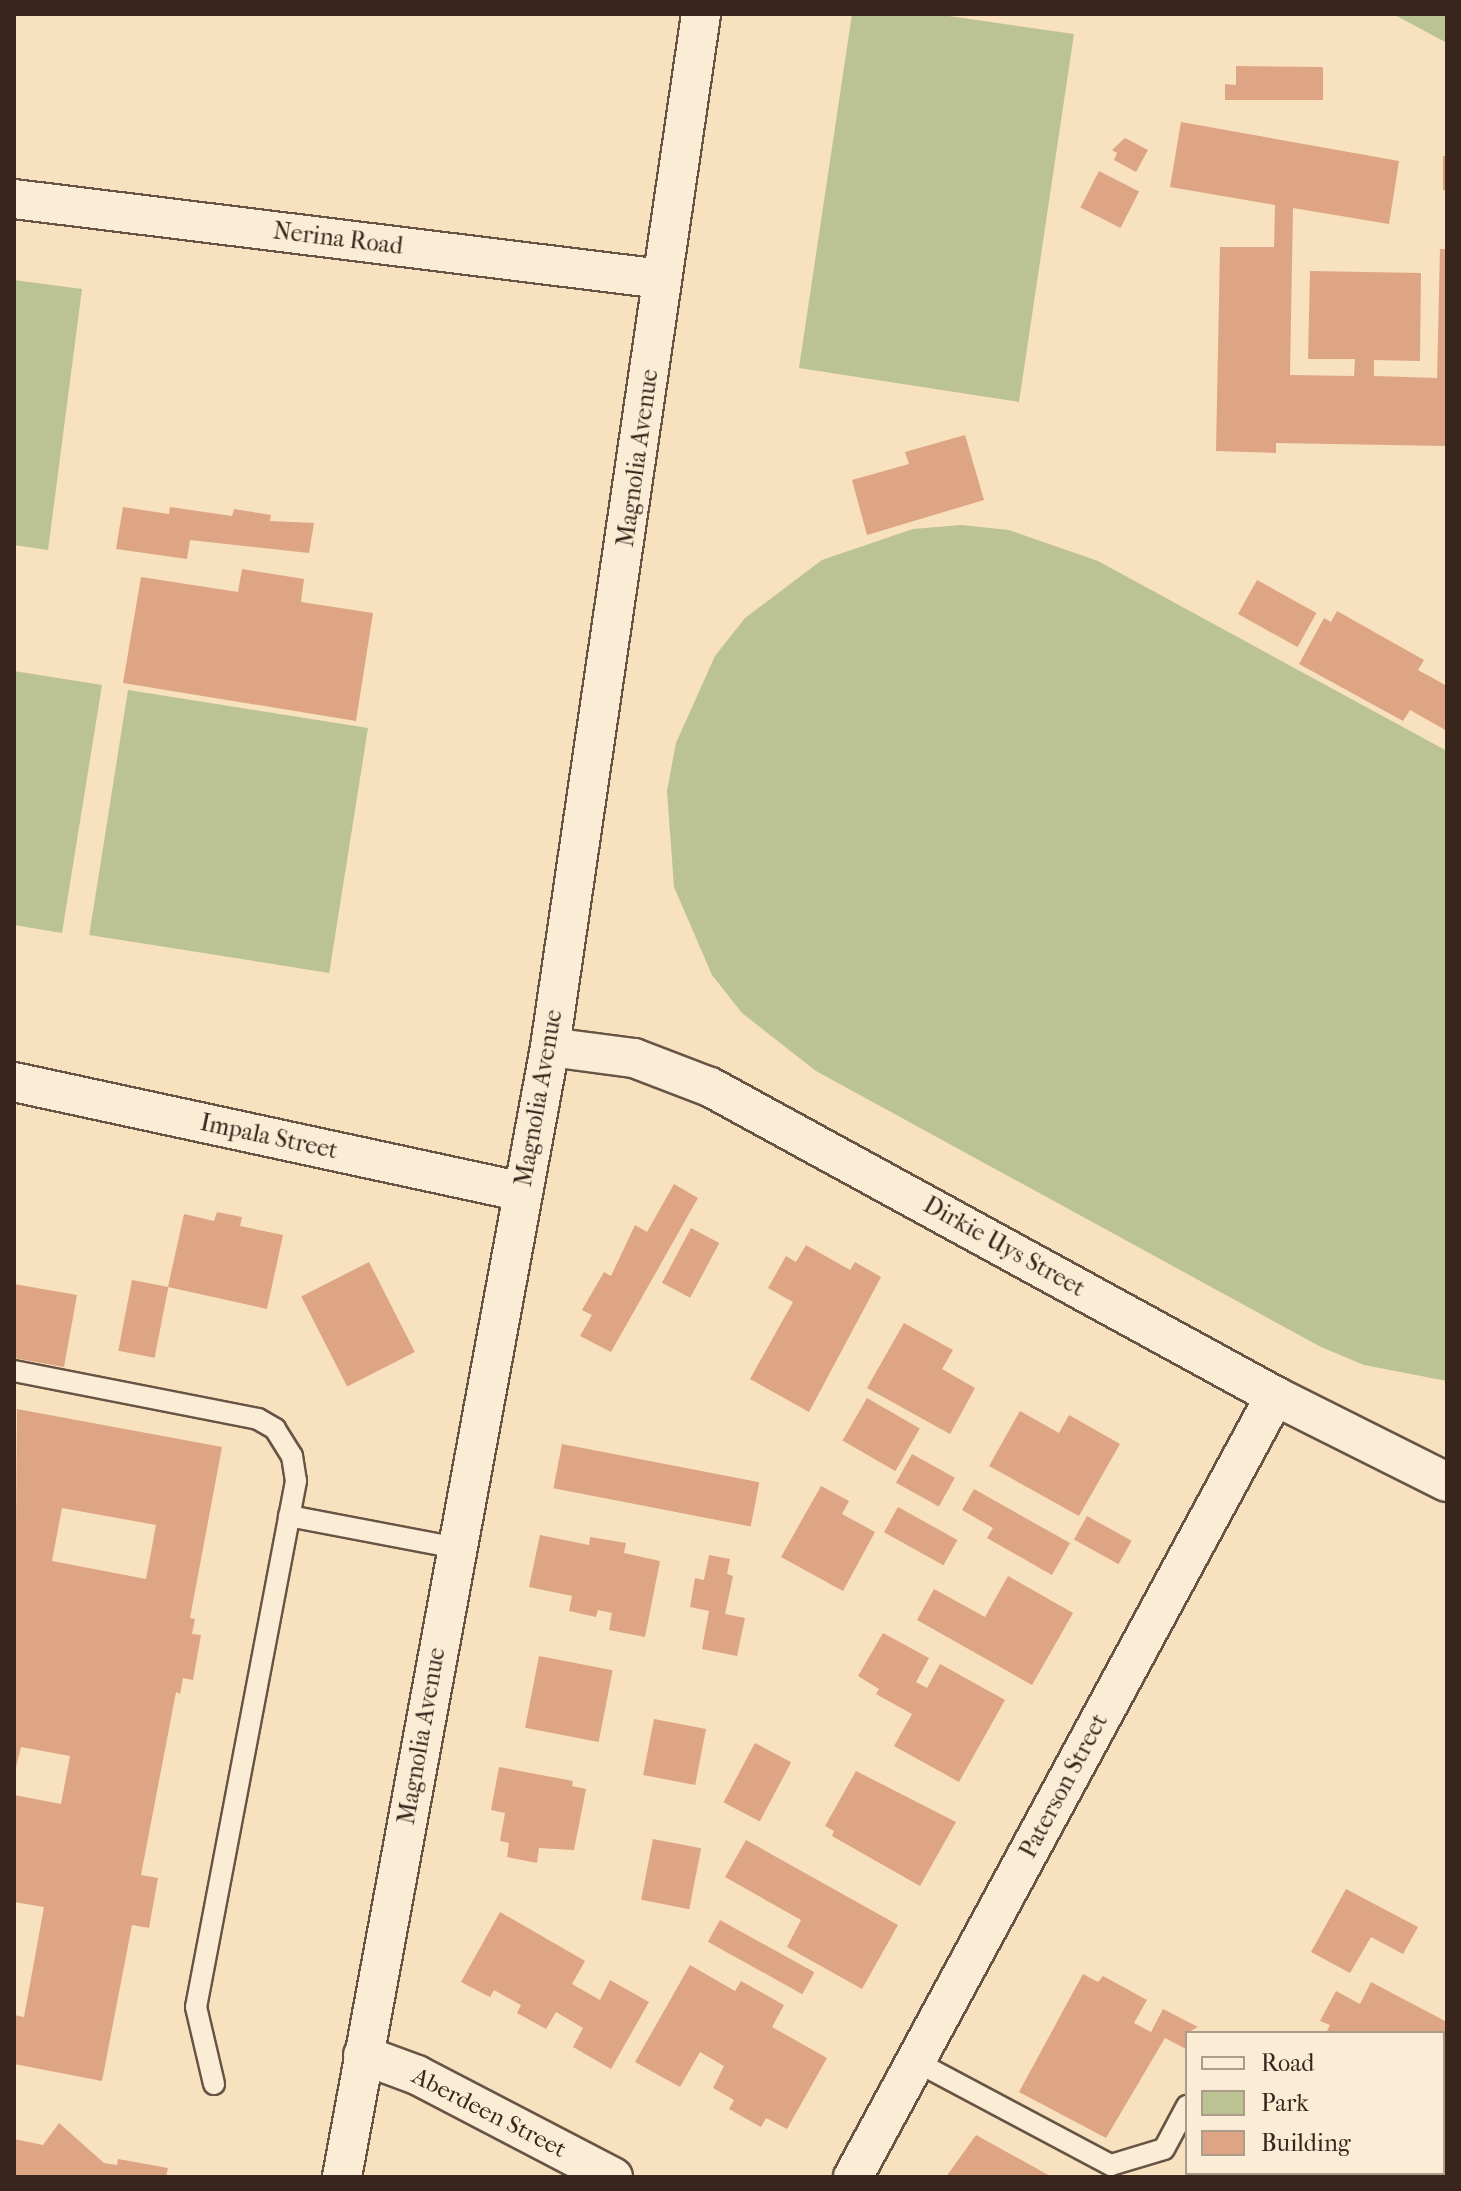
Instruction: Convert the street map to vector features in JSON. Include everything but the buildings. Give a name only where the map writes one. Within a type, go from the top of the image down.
[{"type":"street","name":"Magnolia Avenue","points":[[342,2177],[550,1047],[701,14]]},
{"type":"street","name":"Nerina Road","points":[[14,199],[662,279]]},
{"type":"street","name":"Dirkie Uys Street","points":[[550,1047],[634,1058],[710,1087],[1275,1396],[1447,1482]]},
{"type":"street","name":"Impala Street","points":[[14,1082],[523,1192]]},
{"type":"street","name":"Paterson Street","points":[[853,2177],[1275,1396]]},
{"type":"street","name":"Aberdeen Street","points":[[363,2055],[417,2075],[613,2177]]},
{"type":"lane","points":[[14,1371],[258,1419],[275,1429],[292,1456],[296,1481],[196,2007],[214,2084]]},
{"type":"lane","points":[[289,1516],[457,1548]]},
{"type":"lane","points":[[915,2061],[1108,2171],[1164,2149],[1185,2110]]},
{"type":"green space","points":[[852,14],[935,14],[1074,34],[1019,402],[799,368]]},
{"type":"green space","points":[[1393,14],[1447,14],[1447,43]]},
{"type":"green space","points":[[14,280],[82,289],[48,550],[14,545]]},
{"type":"green space","points":[[961,525],[1009,530],[1098,561],[1447,751],[1447,1381],[1364,1365],[1321,1347],[816,1071],[742,1013],[712,975],[674,887],[667,791],[676,743],[715,656],[745,618],[822,560],[913,529]]},
{"type":"green space","points":[[14,671],[102,685],[62,933],[14,925]]},
{"type":"green space","points":[[128,690],[368,728],[329,973],[89,935]]}]
